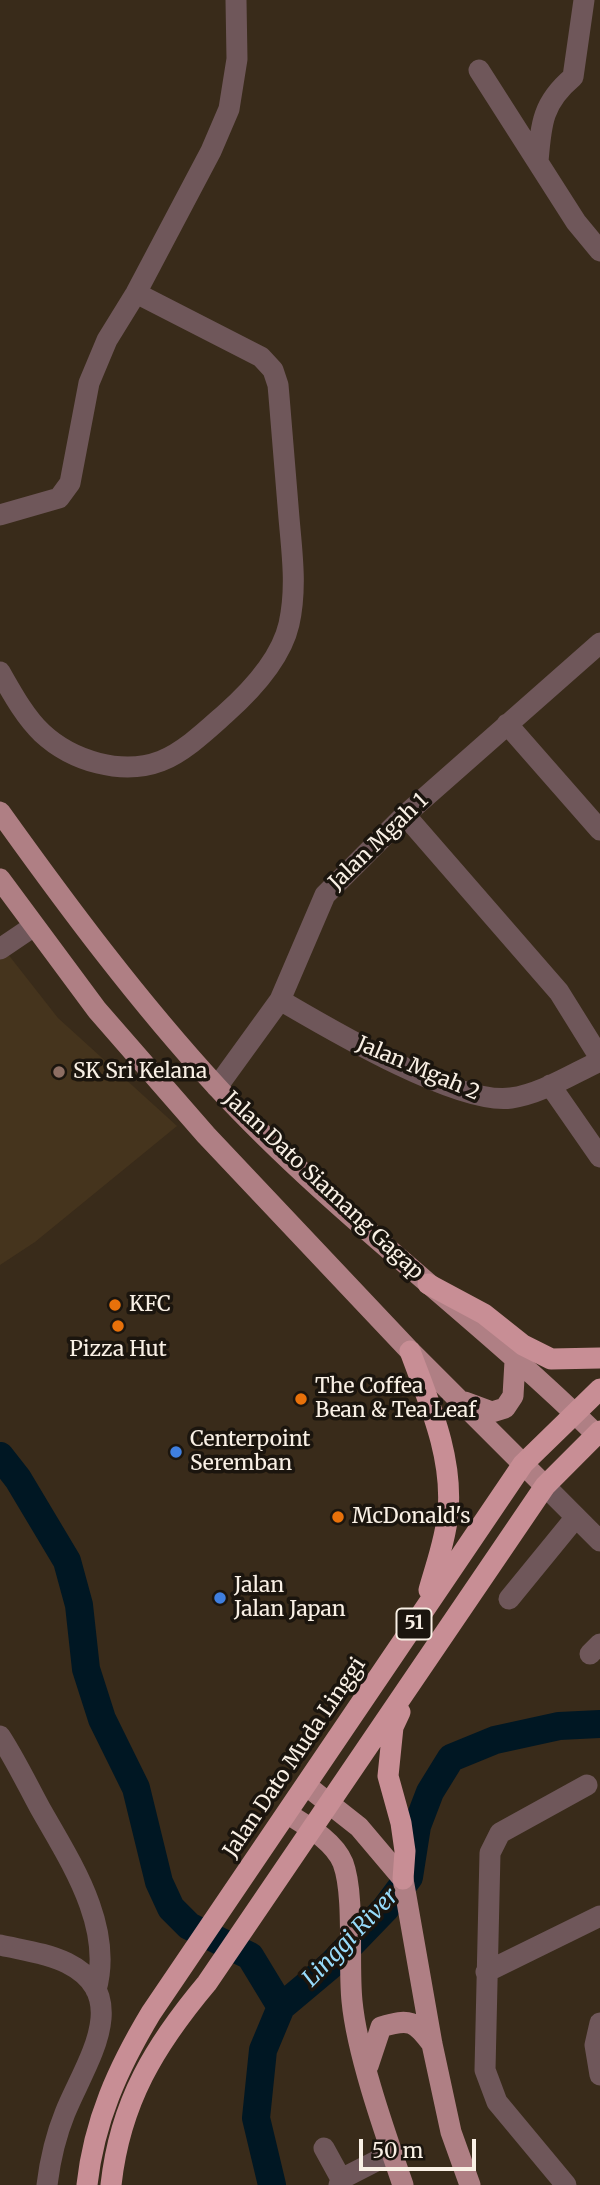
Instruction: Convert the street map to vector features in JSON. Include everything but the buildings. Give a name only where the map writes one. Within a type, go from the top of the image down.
[{"type":"highway","points":[[428,1284],[484,1314],[523,1345],[551,1359],[600,1358]]},
{"type":"highway","points":[[410,1351],[438,1427],[446,1468],[448,1512],[423,1609]]},
{"type":"highway","name":"Jalan Dato Muda Linggi","points":[[87,2185],[98,2124],[111,2086],[151,2013],[523,1464],[600,1389]]},
{"type":"highway","name":"51","points":[[111,2185],[120,2132],[144,2073],[170,2027],[207,1983],[545,1486],[598,1432]]},
{"type":"highway","points":[[403,1879],[402,1832],[388,1776],[393,1727],[411,1684]]},
{"type":"main road","name":"Jalan Dato Siamang Gagap","points":[[0,812],[84,927],[218,1087],[428,1284],[598,1432]]},
{"type":"main road","name":"Jalan Dato Siamang Gagap","points":[[0,879],[97,1010],[173,1098],[410,1351],[545,1486]]},
{"type":"main road","points":[[458,1399],[492,1412],[505,1408],[513,1396],[515,1360]]},
{"type":"main road","points":[[307,1786],[359,1827],[403,1879],[432,2044],[451,2132],[470,2185]]},
{"type":"main road","points":[[288,1814],[312,1829],[342,1860],[348,1882],[352,2003],[367,2068],[404,2185]]},
{"type":"main road","points":[[367,2068],[374,2041],[381,2027],[408,2021],[418,2025],[432,2044]]},
{"type":"street","points":[[0,515],[59,498],[70,483],[89,383],[107,340],[136,293],[211,151],[229,109],[237,59],[236,0]]},
{"type":"street","points":[[538,162],[541,126],[548,106],[555,93],[573,77],[584,0]]},
{"type":"street","points":[[480,70],[576,222],[600,251]]},
{"type":"street","points":[[0,672],[20,705],[43,733],[68,751],[90,760],[134,768],[163,761],[204,732],[245,696],[271,663],[288,626],[295,589],[278,385],[273,370],[261,357],[136,293]]},
{"type":"street","name":"Jalan Mgah 1","points":[[218,1087],[280,1000],[325,895],[405,815],[600,643]]},
{"type":"street","points":[[507,724],[600,830]]},
{"type":"street","points":[[405,815],[565,1000],[600,1060]]},
{"type":"street","points":[[0,949],[34,926]]},
{"type":"street","name":"Jalan Mgah 2","points":[[280,1000],[347,1039],[481,1099],[511,1098],[550,1085],[600,1060]]},
{"type":"street","points":[[550,1085],[600,1157]]},
{"type":"street","points":[[545,1486],[600,1541]]},
{"type":"street","points":[[509,1599],[576,1517]]},
{"type":"street","points":[[0,1736],[78,1876],[98,1938],[101,1966],[96,1990]]},
{"type":"street","points":[[566,2185],[497,2102],[485,2070],[490,1853],[500,1833],[587,1785]]},
{"type":"street","points":[[486,1972],[600,1916]]},
{"type":"street","points":[[0,1945],[68,1963],[86,1977],[96,1990],[103,2014],[97,2042],[65,2113],[55,2144],[47,2185]]},
{"type":"street","points":[[600,2023],[596,2045],[600,2075]]},
{"type":"street","points":[[324,2148],[340,2182],[392,2153]]},
{"type":"shaded area","name":"SK Sri Kelana","points":[[0,944],[58,1018],[177,1126],[35,1242],[0,1265]]},
{"type":"waterway","points":[[0,1456],[18,1479],[67,1561],[79,1605],[86,1669],[102,1719],[136,1788],[159,1882],[171,1908],[189,1926],[250,1956],[281,2007]]},
{"type":"waterway","name":"Linggi River","points":[[272,2185],[256,2118],[263,2050],[281,2007],[331,1965],[385,1909],[409,1877],[417,1826],[430,1792],[451,1758],[495,1740],[559,1726],[600,1724]]},
{"type":"place","name":"SK Sri Kelana","points":[[59,1072]]},
{"type":"place","name":"KFC","points":[[115,1305]]},
{"type":"place","name":"Pizza Hut","points":[[118,1326]]},
{"type":"place","name":"The Coffea Bean & Tea Leaf","points":[[301,1399]]},
{"type":"place","name":"Centerpoint Seremban","points":[[176,1452]]},
{"type":"place","name":"McDonald's","points":[[338,1517]]},
{"type":"place","name":"Jalan Jalan Japan","points":[[220,1598]]}]
